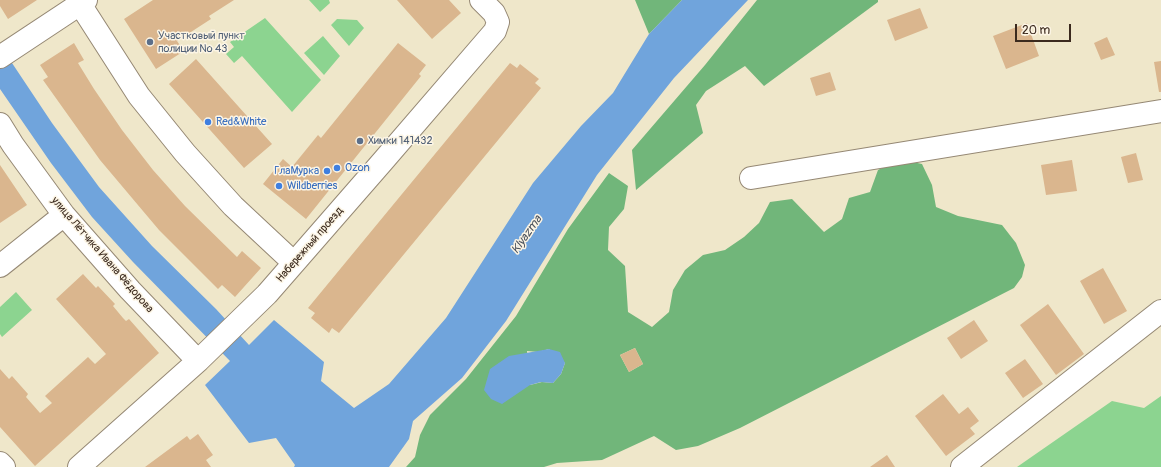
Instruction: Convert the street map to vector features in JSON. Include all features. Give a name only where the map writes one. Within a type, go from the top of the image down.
[{"type":"street","name":"Набережный проезд","points":[[79,467],[204,355],[235,325],[294,263],[495,31],[498,22],[494,13],[481,0]]},
{"type":"street","points":[[4,55],[83,2],[138,96],[185,153],[233,206],[294,263]]},
{"type":"street","points":[[751,178],[1161,111]]},
{"type":"street","name":"улица Лётчика Ивана Фёдорова","points":[[0,124],[13,145],[64,215],[130,290],[204,355]]},
{"type":"street","points":[[0,266],[64,215]]},
{"type":"street","points":[[962,467],[1161,311]]},
{"type":"street","points":[[0,463],[4,467]]},
{"type":"green space","points":[[309,0],[329,0],[330,3],[320,12]]},
{"type":"green space","points":[[635,0],[682,0],[649,34]]},
{"type":"green space","points":[[757,0],[878,0],[878,2],[764,86],[745,66],[706,91],[696,105],[703,133],[636,190],[632,150],[705,65]]},
{"type":"green space","points":[[265,18],[321,80],[292,112],[242,56],[234,63],[226,54],[234,47],[230,42]]},
{"type":"green space","points":[[337,19],[357,20],[364,28],[349,46],[331,25]]},
{"type":"green space","points":[[323,36],[340,56],[324,75],[304,53]]},
{"type":"green space","points":[[899,159],[922,164],[932,185],[936,207],[958,216],[1002,225],[1016,243],[1025,265],[1022,277],[1014,288],[740,428],[698,446],[676,450],[654,436],[602,460],[557,463],[544,467],[406,467],[415,457],[420,435],[430,415],[466,379],[516,316],[568,229],[609,173],[628,186],[624,209],[609,227],[608,250],[625,266],[628,312],[652,327],[669,312],[673,290],[685,270],[703,255],[725,250],[744,237],[759,223],[770,202],[792,199],[824,232],[842,219],[849,198],[870,192],[878,170]],"holes":[[[635,348],[643,364],[629,372],[620,355]],[[549,349],[565,363],[561,374],[553,383],[542,382],[530,385],[527,351],[538,352]]]},
{"type":"green space","points":[[16,292],[32,310],[2,337],[0,334],[0,307]]},
{"type":"green space","points":[[1161,396],[1161,467],[1017,467],[1112,401],[1144,408]]},
{"type":"water","name":"Klyazma","points":[[682,0],[748,0],[674,78],[597,175],[506,321],[462,378],[413,421],[409,439],[389,467],[294,467],[295,465],[276,438],[249,443],[205,385],[230,361],[133,262],[92,217],[51,163],[0,89],[0,45],[52,123],[99,187],[152,246],[216,309],[249,345],[274,320],[324,362],[321,381],[354,408],[389,384],[446,318],[533,183],[581,126],[613,93],[649,34]]},
{"type":"water","points":[[549,349],[560,352],[565,363],[561,374],[553,383],[541,382],[530,385],[502,404],[491,399],[484,390],[490,369],[509,356]]},
{"type":"building","points":[[0,0],[37,0],[8,19],[0,6]]},
{"type":"building","points":[[153,0],[234,0],[209,16],[211,19],[177,41],[184,51],[156,69],[124,19]]},
{"type":"building","points":[[397,0],[449,0],[461,13],[432,39]]},
{"type":"building","points":[[920,8],[928,28],[895,41],[887,20]]},
{"type":"building","points":[[1027,23],[1039,56],[1006,69],[993,36]]},
{"type":"building","points":[[1107,37],[1115,55],[1101,60],[1094,43]]},
{"type":"building","points":[[74,43],[84,60],[78,63],[94,89],[122,130],[153,170],[185,206],[237,257],[242,251],[261,268],[235,297],[222,285],[218,289],[159,230],[100,160],[43,80],[48,77],[40,65]]},
{"type":"building","points":[[398,43],[426,65],[419,74],[421,76],[306,219],[263,184],[283,159],[292,167],[318,135],[321,138]]},
{"type":"building","points":[[196,59],[272,144],[244,168],[169,84]]},
{"type":"building","points":[[1161,61],[1161,92],[1159,92],[1154,62]]},
{"type":"building","points":[[510,63],[517,68],[520,64],[539,79],[535,83],[541,88],[339,333],[332,328],[329,333],[311,318],[315,313],[308,308]]},
{"type":"building","points":[[830,72],[836,90],[816,96],[810,78]]},
{"type":"building","points":[[1136,153],[1143,180],[1128,183],[1121,157]]},
{"type":"building","points":[[1072,160],[1077,191],[1046,195],[1041,165]]},
{"type":"building","points":[[0,165],[27,205],[0,223]]},
{"type":"building","points":[[1103,268],[1127,311],[1104,324],[1080,281]]},
{"type":"building","points":[[83,274],[96,288],[98,286],[115,304],[113,306],[123,318],[126,321],[129,319],[159,353],[35,466],[0,427],[0,369],[9,379],[12,376],[28,394],[26,397],[40,413],[52,403],[45,396],[88,357],[95,364],[106,354],[56,299]]},
{"type":"building","points":[[1048,304],[1084,354],[1056,375],[1020,325]]},
{"type":"building","points":[[974,320],[988,341],[961,359],[947,338]]},
{"type":"building","points":[[635,348],[643,364],[629,372],[620,355]]},
{"type":"building","points":[[1025,359],[1043,384],[1023,398],[1005,373]]},
{"type":"building","points":[[943,394],[959,414],[968,407],[979,421],[970,428],[975,434],[946,456],[915,416]]},
{"type":"building","points":[[198,434],[213,455],[206,460],[211,467],[145,467],[187,436],[190,440]]},
{"type":"building","points":[[887,455],[895,467],[870,467]]},
{"type":"place","name":"Участковый пункт полиции № 43","points":[[150,42]]},
{"type":"place","name":"Red&White","points":[[208,122]]},
{"type":"place","name":"Химки 141432","points":[[360,141]]},
{"type":"place","name":"Ozon","points":[[337,168]]},
{"type":"place","name":"ГлаМурка","points":[[327,171]]},
{"type":"place","name":"Wildberries","points":[[279,186]]}]
